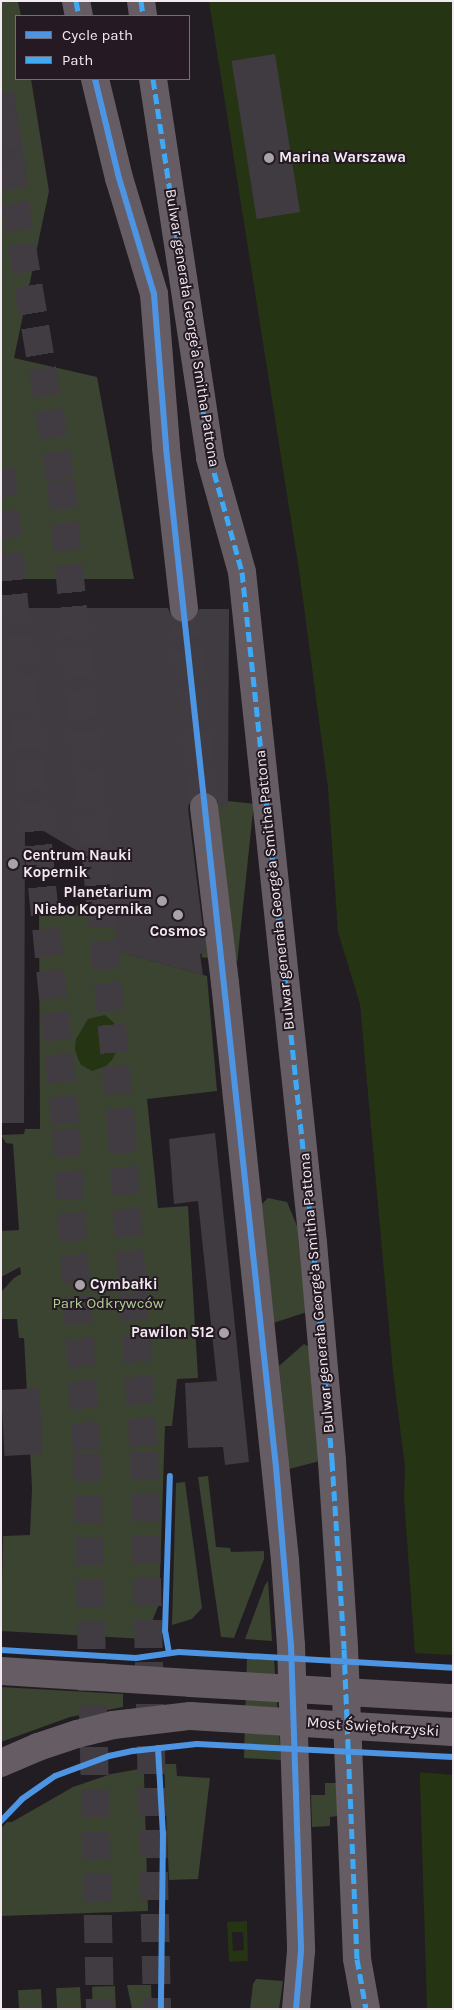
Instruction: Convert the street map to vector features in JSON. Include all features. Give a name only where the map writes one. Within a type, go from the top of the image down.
[{"type":"street","points":[[76,1],[79,15]]},
{"type":"street","points":[[141,1],[143,15]]},
{"type":"street","points":[[95,80],[119,178],[154,294],[166,448],[184,608]]},
{"type":"street","name":"Bulwar generała George'a Smitha Pattona","points":[[153,80],[210,458],[242,572],[313,1243],[333,1477],[347,1709],[357,1960],[366,2009]]},
{"type":"street","points":[[204,807],[225,983],[291,1645],[302,1951],[296,2009]]},
{"type":"street","points":[[1,1671],[453,1698]]},
{"type":"street","name":"Most Świętokrzyski","points":[[1,1763],[38,1747],[113,1725],[190,1716],[453,1732]]},
{"type":"green space","points":[[1,1],[18,1],[21,15],[15,15],[15,80],[31,80],[49,191],[14,358],[97,377],[134,579],[1,579]]},
{"type":"green space","points":[[218,800],[254,804],[237,961],[201,957]]},
{"type":"green space","name":"Park Odkrywców","points":[[116,902],[127,954],[207,976],[217,1091],[147,1099],[158,1208],[188,1206],[198,1378],[177,1379],[172,1426],[165,1426],[159,1604],[145,1639],[1,1631],[3,1536],[30,1535],[32,1488],[24,1338],[19,1338],[17,1319],[1,1319],[1,1292],[14,1278],[21,1274],[20,1267],[1,1277],[1,1231],[19,1230],[13,1144],[6,1143],[1,1135],[24,1134],[25,1129],[40,1129],[39,910]]},
{"type":"green space","points":[[268,1198],[287,1202],[302,1238],[307,1312],[273,1323],[261,1205]]},
{"type":"green space","points":[[304,1344],[311,1348],[320,1461],[289,1469],[279,1366]]},
{"type":"green space","points":[[208,1476],[216,1547],[230,1548],[231,1552],[264,1551],[264,1559],[234,1638],[221,1637],[198,1477]]},
{"type":"green space","points":[[185,1482],[202,1608],[192,1619],[172,1625],[176,1483]]},
{"type":"green space","points":[[268,1581],[272,1641],[245,1639],[265,1585]]},
{"type":"green space","points":[[247,1656],[274,1658],[281,1760],[244,1758]]},
{"type":"green space","points":[[1,1687],[123,1694],[123,1707],[70,1717],[1,1742]]},
{"type":"green space","points":[[164,1764],[176,1764],[177,1776],[210,1778],[198,1879],[169,1880]]},
{"type":"green space","points":[[140,1769],[144,1774],[148,1911],[1,1916],[1,1828],[7,1822],[12,1822],[73,1787],[111,1774]]},
{"type":"green space","points":[[325,1783],[337,1783],[338,1816],[330,1817],[330,1826],[312,1827],[311,1795],[325,1795]]},
{"type":"green space","points":[[256,1979],[283,1981],[279,2009],[250,2009],[253,1984]]},
{"type":"green space","points":[[127,1985],[151,1985],[152,2009],[132,2009]]},
{"type":"green space","points":[[115,1986],[116,2009],[93,2009],[92,1987]]},
{"type":"green space","points":[[80,1987],[81,2009],[57,2009],[56,1988]]},
{"type":"green space","points":[[41,1989],[42,2009],[19,2009],[18,1990]]},
{"type":"shaded area","points":[[209,1],[453,1],[453,2009],[427,2009],[417,1682],[404,1498],[405,1467],[393,1372],[360,1004],[338,932],[328,788],[300,577]]},
{"type":"shaded area","points":[[105,1015],[114,1023],[118,1032],[118,1048],[112,1060],[106,1066],[92,1071],[81,1065],[78,1059],[75,1049],[76,1039],[88,1019]]},
{"type":"shaded area","points":[[247,1921],[248,1961],[229,1962],[227,1922]],"holes":[[[232,1932],[243,1932],[244,1950],[233,1951]]]},
{"type":"pier","points":[[413,1653],[453,1655],[453,1775],[418,1772]]},
{"type":"building","name":"Marina Warszawa","points":[[275,54],[300,212],[257,219],[232,61]]},
{"type":"building","points":[[14,92],[28,186],[1,190],[1,93]]},
{"type":"building","name":"Centrum Nauki Kopernik","points":[[1,608],[168,608],[172,618],[177,622],[185,624],[194,620],[199,609],[229,609],[228,807],[220,807],[216,797],[210,792],[203,791],[194,795],[188,808],[206,954],[200,954],[203,975],[119,952],[113,919],[108,869],[25,820],[24,1123],[1,1123]]},
{"type":"building","name":"Pawilon 512","points":[[215,1133],[249,1462],[225,1465],[223,1447],[188,1448],[185,1383],[217,1381],[198,1201],[174,1204],[169,1139]]},
{"type":"building","points":[[39,1388],[42,1454],[5,1456],[1,1390]]},
{"type":"tunnel","points":[[1,120],[61,481],[121,1125],[144,1452],[157,2009]]},
{"type":"tunnel","points":[[1,469],[66,1129],[87,1453],[100,2009]]},
{"type":"tunnel","points":[[184,608],[204,807]]},
{"type":"marked path","points":[[76,1],[79,15]]},
{"type":"marked path","points":[[141,1],[143,15]]},
{"type":"marked path","points":[[153,80],[210,458],[242,572],[313,1243],[332,1461],[344,1649],[357,1959],[366,2009]]},
{"type":"cycle path","points":[[95,80],[119,178],[154,294],[166,448],[276,1467],[291,1645],[301,1951],[296,2009]]},
{"type":"cycle path","points":[[169,1653],[165,1631],[170,1476]]},
{"type":"cycle path","points":[[1,1650],[136,1658],[179,1652],[453,1668]]},
{"type":"cycle path","points":[[1,1821],[22,1799],[55,1776],[109,1756],[133,1751],[197,1744],[453,1757]]},
{"type":"cycle path","points":[[158,1748],[163,1834],[161,2009]]},
{"type":"place","name":"Marina Warszawa","points":[[269,158]]},
{"type":"place","name":"Centrum Nauki Kopernik","points":[[13,864]]},
{"type":"place","name":"Planetarium Niebo Kopernika","points":[[162,901]]},
{"type":"place","name":"Cosmos","points":[[178,915]]},
{"type":"place","name":"Cymbałki","points":[[80,1285]]},
{"type":"place","name":"Pawilon 512","points":[[224,1333]]}]
